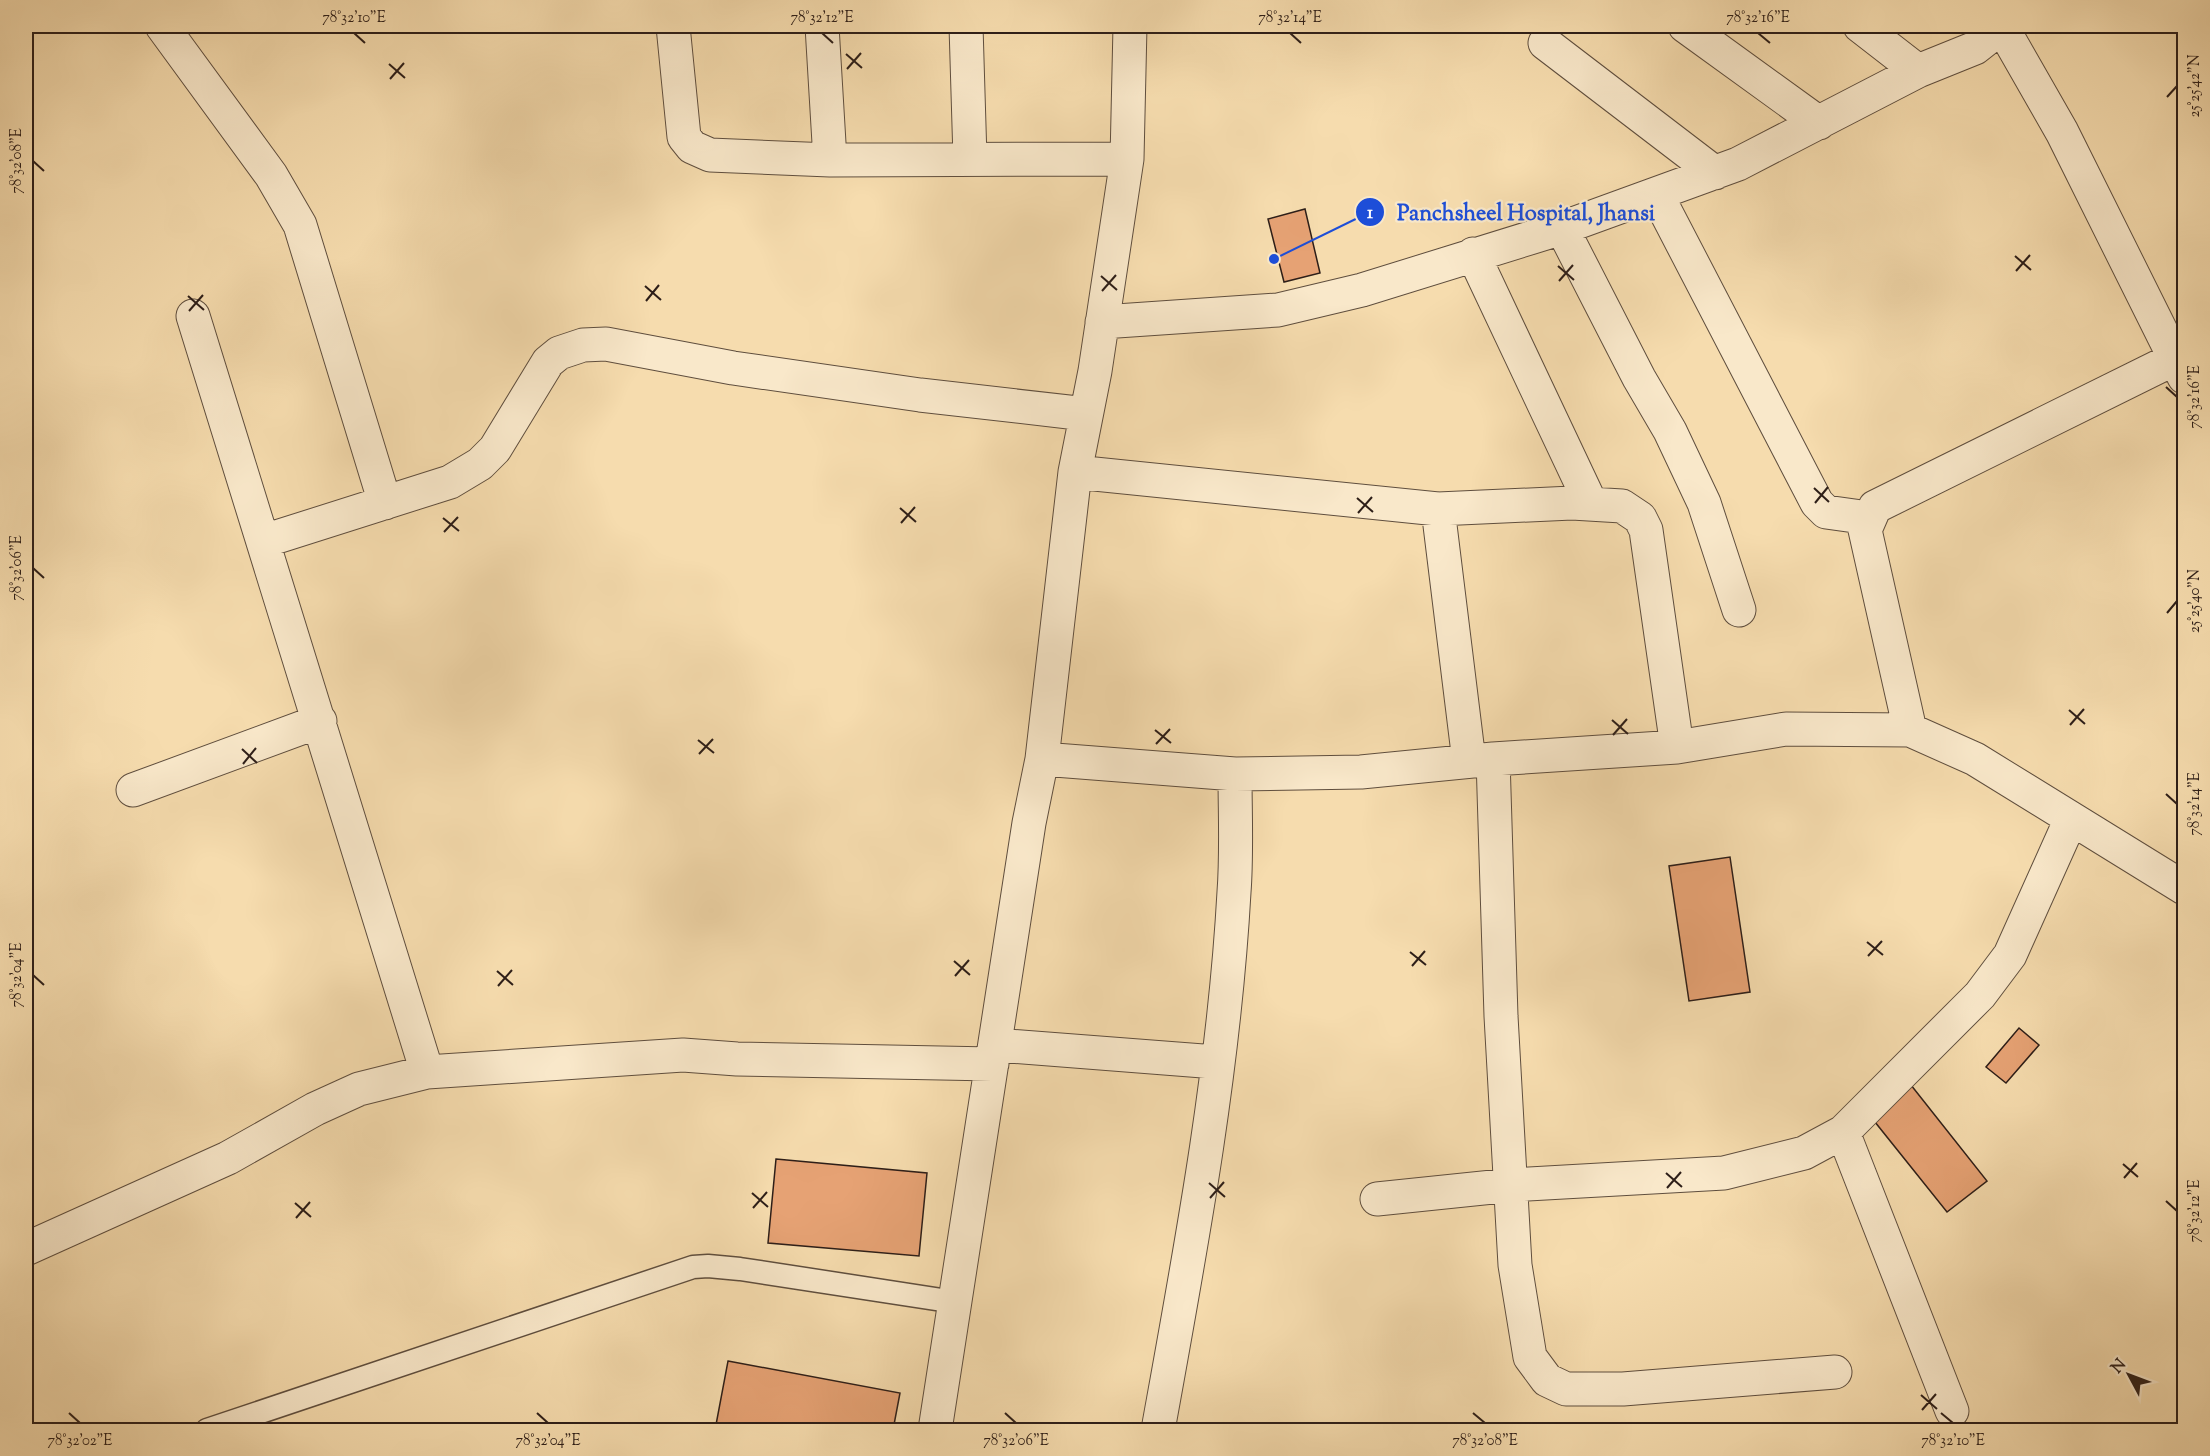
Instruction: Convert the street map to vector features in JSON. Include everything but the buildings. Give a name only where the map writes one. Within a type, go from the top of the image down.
[{"type":"street","points":[[162,26],[271,175],[300,225],[385,503]]},
{"type":"street","points":[[674,26],[684,137],[692,147],[710,155],[830,160],[1127,159]]},
{"type":"street","points":[[822,26],[830,160]]},
{"type":"street","points":[[966,26],[970,159]]},
{"type":"street","points":[[935,1431],[1029,823],[1042,759],[1075,472],[1102,322],[1127,159],[1130,26]]},
{"type":"street","points":[[1685,26],[1820,123]]},
{"type":"street","points":[[1860,26],[1918,71]]},
{"type":"street","points":[[1102,322],[1278,310],[1362,290],[1562,228],[1715,173],[1820,123],[1918,71],[1975,48],[2003,26],[2062,132],[2180,368],[1875,507],[1865,530],[1910,730]]},
{"type":"street","points":[[1545,43],[1715,173]]},
{"type":"street","points":[[1657,195],[1817,502],[1826,512],[1869,518]]},
{"type":"street","points":[[1562,228],[1639,378],[1670,431],[1704,503],[1739,610]]},
{"type":"street","points":[[1473,254],[1591,504]]},
{"type":"street","points":[[193,316],[427,1072]]},
{"type":"street","points":[[264,541],[450,482],[480,464],[495,448],[548,362],[560,352],[583,345],[606,344],[768,373],[920,395],[1086,414]]},
{"type":"street","points":[[1075,472],[1438,509],[1591,504],[1622,506],[1640,518],[1646,530],[1677,747]]},
{"type":"street","points":[[1438,509],[1481,760],[1501,1016],[1515,1265],[1530,1357],[1547,1380],[1566,1389],[1623,1389],[1835,1372]]},
{"type":"street","points":[[133,790],[320,721]]},
{"type":"street","points":[[1042,759],[1235,774],[1360,772],[1481,760],[1677,747],[1786,729],[1910,730],[1975,759],[2184,888]]},
{"type":"street","points":[[1158,1431],[1197,1203],[1216,1062],[1234,890],[1235,774]]},
{"type":"street","points":[[1377,1199],[1512,1185],[1724,1173],[1804,1153],[1842,1132],[1986,987],[2010,955],[2071,819]]},
{"type":"street","points":[[26,1249],[228,1158],[315,1110],[359,1089],[427,1072],[683,1055],[737,1059],[994,1054],[1216,1062]]},
{"type":"street","points":[[1842,1132],[1952,1411]]},
{"type":"lane","points":[[207,1431],[693,1268],[708,1266],[740,1269],[955,1302]]},
{"type":"place","name":"Panchsheel Hospital, Jhansi","points":[[1274,259]]}]
